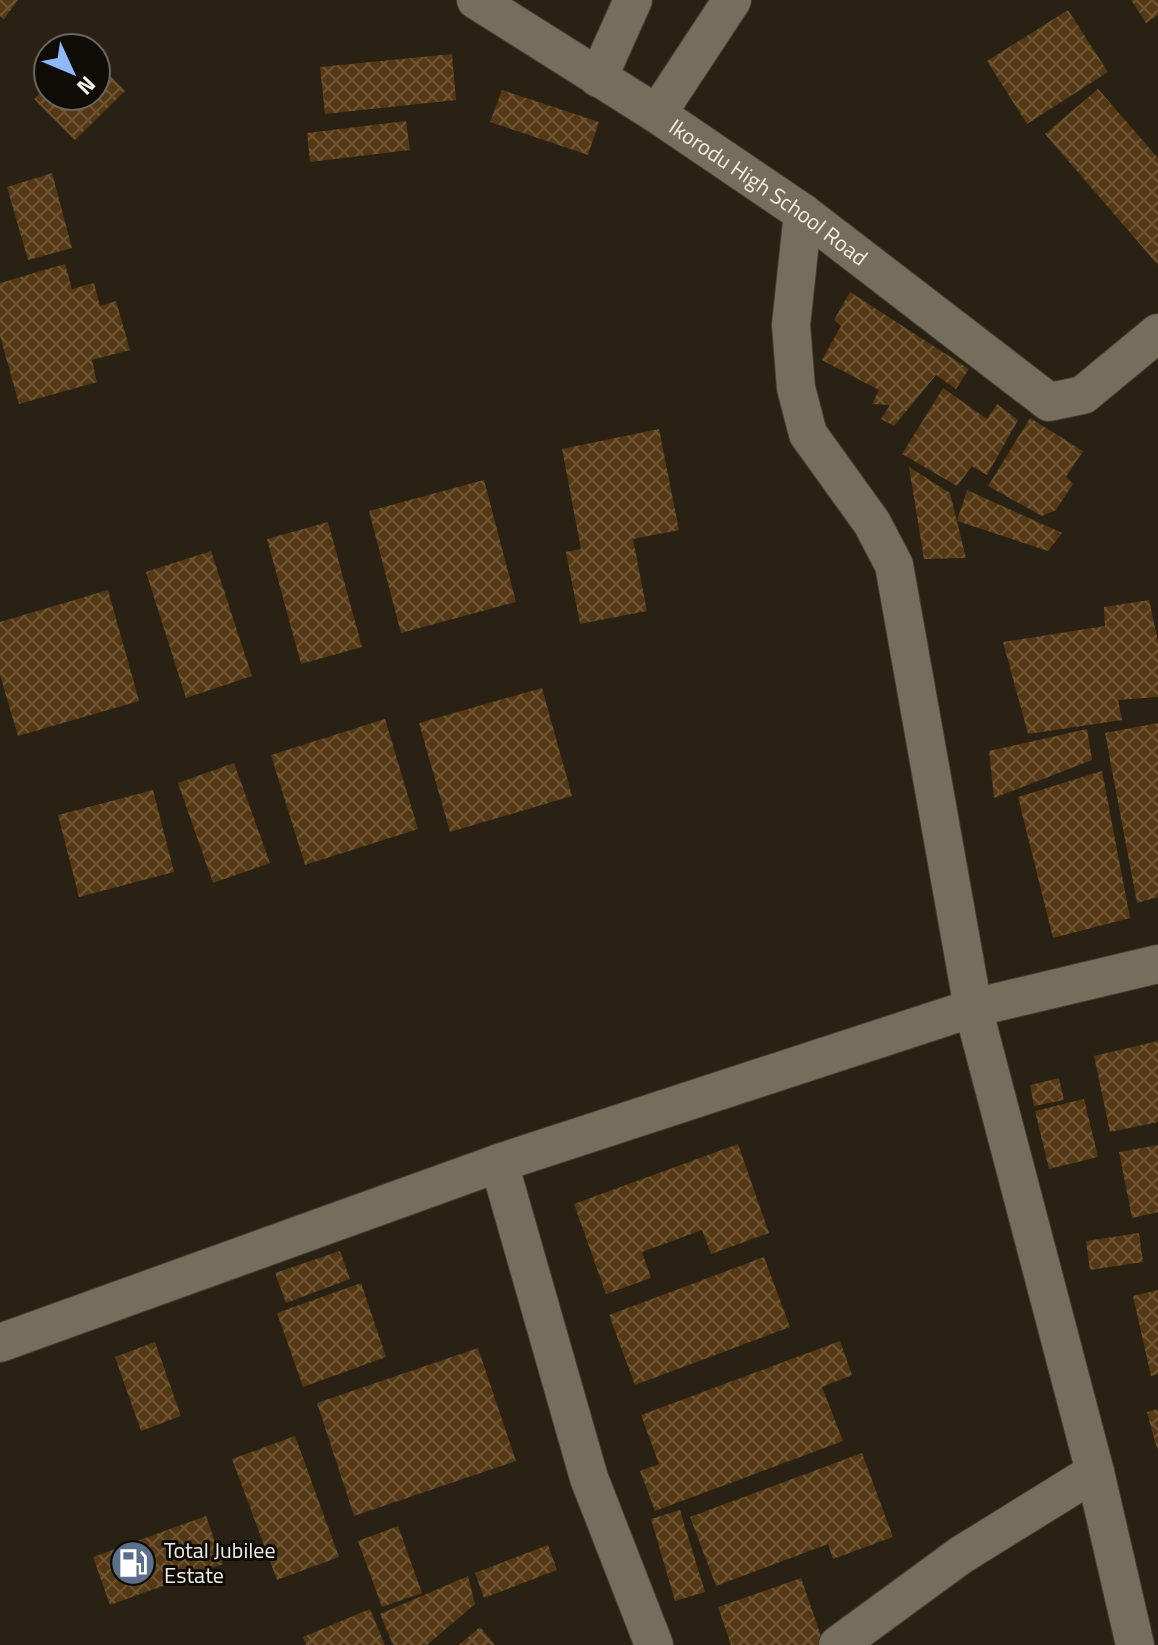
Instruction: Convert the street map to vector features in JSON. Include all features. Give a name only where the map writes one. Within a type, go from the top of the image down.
[{"type":"street","name":"Ikorodu High School Road","points":[[476,0],[657,114],[803,213],[1049,402],[1083,395],[1158,333]]},
{"type":"street","points":[[598,78],[633,0]]},
{"type":"street","points":[[657,114],[732,0]]},
{"type":"street","points":[[803,213],[791,325],[796,388],[808,434],[872,523],[894,565],[973,1008],[1095,1472],[1135,1645]]},
{"type":"street","points":[[0,1343],[499,1163],[973,1008],[1158,964]]},
{"type":"street","points":[[499,1163],[589,1478],[654,1645]]},
{"type":"street","points":[[838,1645],[961,1555],[1095,1472]]},
{"type":"building","points":[[0,0],[18,0],[4,19],[0,16]]},
{"type":"building","points":[[1131,0],[1158,0],[1158,15],[1146,23]]},
{"type":"building","points":[[1068,10],[1108,72],[1027,124],[987,61]]},
{"type":"building","points":[[452,54],[456,100],[325,114],[320,67]]},
{"type":"building","points":[[112,78],[125,91],[112,104]]},
{"type":"building","points":[[1098,89],[1158,158],[1158,265],[1045,134]]},
{"type":"building","points":[[502,90],[599,122],[588,155],[490,122]]},
{"type":"building","points":[[47,112],[104,112],[75,140]]},
{"type":"building","points":[[406,121],[410,150],[310,162],[307,133]]},
{"type":"building","points":[[52,173],[72,248],[28,260],[7,187]]},
{"type":"building","points":[[65,264],[72,289],[94,283],[100,306],[116,301],[130,350],[92,360],[97,382],[19,404],[0,336],[0,283]]},
{"type":"building","points":[[850,292],[969,369],[956,389],[936,375],[894,426],[881,419],[890,405],[872,404],[879,390],[822,360],[841,326],[834,320]]},
{"type":"building","points":[[943,388],[987,419],[997,404],[1018,420],[987,475],[972,466],[957,486],[902,454]]},
{"type":"building","points":[[1030,418],[1083,451],[1066,477],[1073,484],[1056,510],[1042,516],[988,486]]},
{"type":"building","points":[[659,429],[679,530],[633,539],[647,611],[580,624],[566,552],[581,549],[562,449]]},
{"type":"building","points":[[909,467],[950,493],[966,558],[924,559]]},
{"type":"building","points":[[484,480],[516,602],[401,633],[369,511]]},
{"type":"building","points":[[967,490],[1062,533],[1048,551],[957,521]]},
{"type":"building","points":[[328,522],[362,647],[301,664],[267,539]]},
{"type":"building","points":[[211,551],[252,676],[186,698],[146,572]]},
{"type":"building","points":[[108,590],[139,701],[18,736],[0,675],[0,622]]},
{"type":"building","points":[[1149,600],[1158,641],[1158,697],[1118,700],[1122,720],[1028,734],[1003,642],[1105,626],[1104,607]]},
{"type":"building","points":[[542,688],[572,796],[450,832],[419,723]]},
{"type":"building","points":[[385,719],[418,829],[305,865],[271,755]]},
{"type":"building","points":[[1158,723],[1158,897],[1137,903],[1105,733]]},
{"type":"building","points":[[1087,729],[1092,760],[994,798],[989,751]]},
{"type":"building","points":[[234,763],[270,863],[213,883],[178,783]]},
{"type":"building","points":[[1102,771],[1130,918],[1053,938],[1018,797]]},
{"type":"building","points":[[153,790],[174,872],[79,897],[58,815]]},
{"type":"building","points":[[1158,1041],[1158,1122],[1110,1132],[1094,1056]]},
{"type":"building","points":[[1059,1078],[1064,1100],[1034,1106],[1030,1085]]},
{"type":"building","points":[[1084,1099],[1098,1157],[1049,1169],[1035,1111]]},
{"type":"building","points":[[738,1144],[769,1233],[711,1254],[702,1230],[642,1252],[651,1278],[606,1294],[574,1204]]},
{"type":"building","points":[[1158,1145],[1158,1212],[1132,1218],[1119,1152]]},
{"type":"building","points":[[1139,1233],[1143,1262],[1090,1270],[1086,1241]]},
{"type":"building","points":[[340,1251],[350,1279],[286,1303],[275,1273]]},
{"type":"building","points":[[764,1257],[790,1327],[635,1385],[609,1315]]},
{"type":"building","points":[[361,1283],[386,1357],[303,1387],[277,1313]]},
{"type":"building","points":[[1158,1290],[1158,1374],[1151,1376],[1133,1296]]},
{"type":"building","points":[[840,1341],[852,1375],[822,1387],[843,1441],[655,1511],[640,1471],[659,1464],[641,1415]]},
{"type":"building","points":[[155,1342],[181,1416],[141,1431],[115,1357]]},
{"type":"building","points":[[478,1348],[516,1461],[354,1516],[317,1403]]},
{"type":"building","points":[[1158,1409],[1158,1449],[1157,1449],[1147,1412]]},
{"type":"building","points":[[295,1436],[339,1557],[277,1580],[232,1459]]},
{"type":"building","points":[[862,1453],[893,1537],[833,1559],[828,1544],[716,1586],[690,1517]]},
{"type":"building","points":[[680,1510],[705,1592],[675,1601],[651,1519]]},
{"type":"building","points":[[206,1516],[223,1564],[110,1605],[93,1557]]},
{"type":"building","points":[[398,1526],[422,1593],[382,1607],[358,1541]]},
{"type":"building","points":[[548,1545],[557,1570],[484,1598],[475,1573]]},
{"type":"building","points":[[468,1576],[475,1604],[427,1645],[393,1645],[380,1614]]},
{"type":"building","points":[[801,1578],[824,1645],[731,1645],[718,1607]]},
{"type":"building","points":[[370,1609],[385,1645],[306,1645],[303,1637]]},
{"type":"building","points":[[480,1627],[495,1645],[459,1645]]},
{"type":"place","name":"Total Jubilee Estate","points":[[133,1563]]}]
